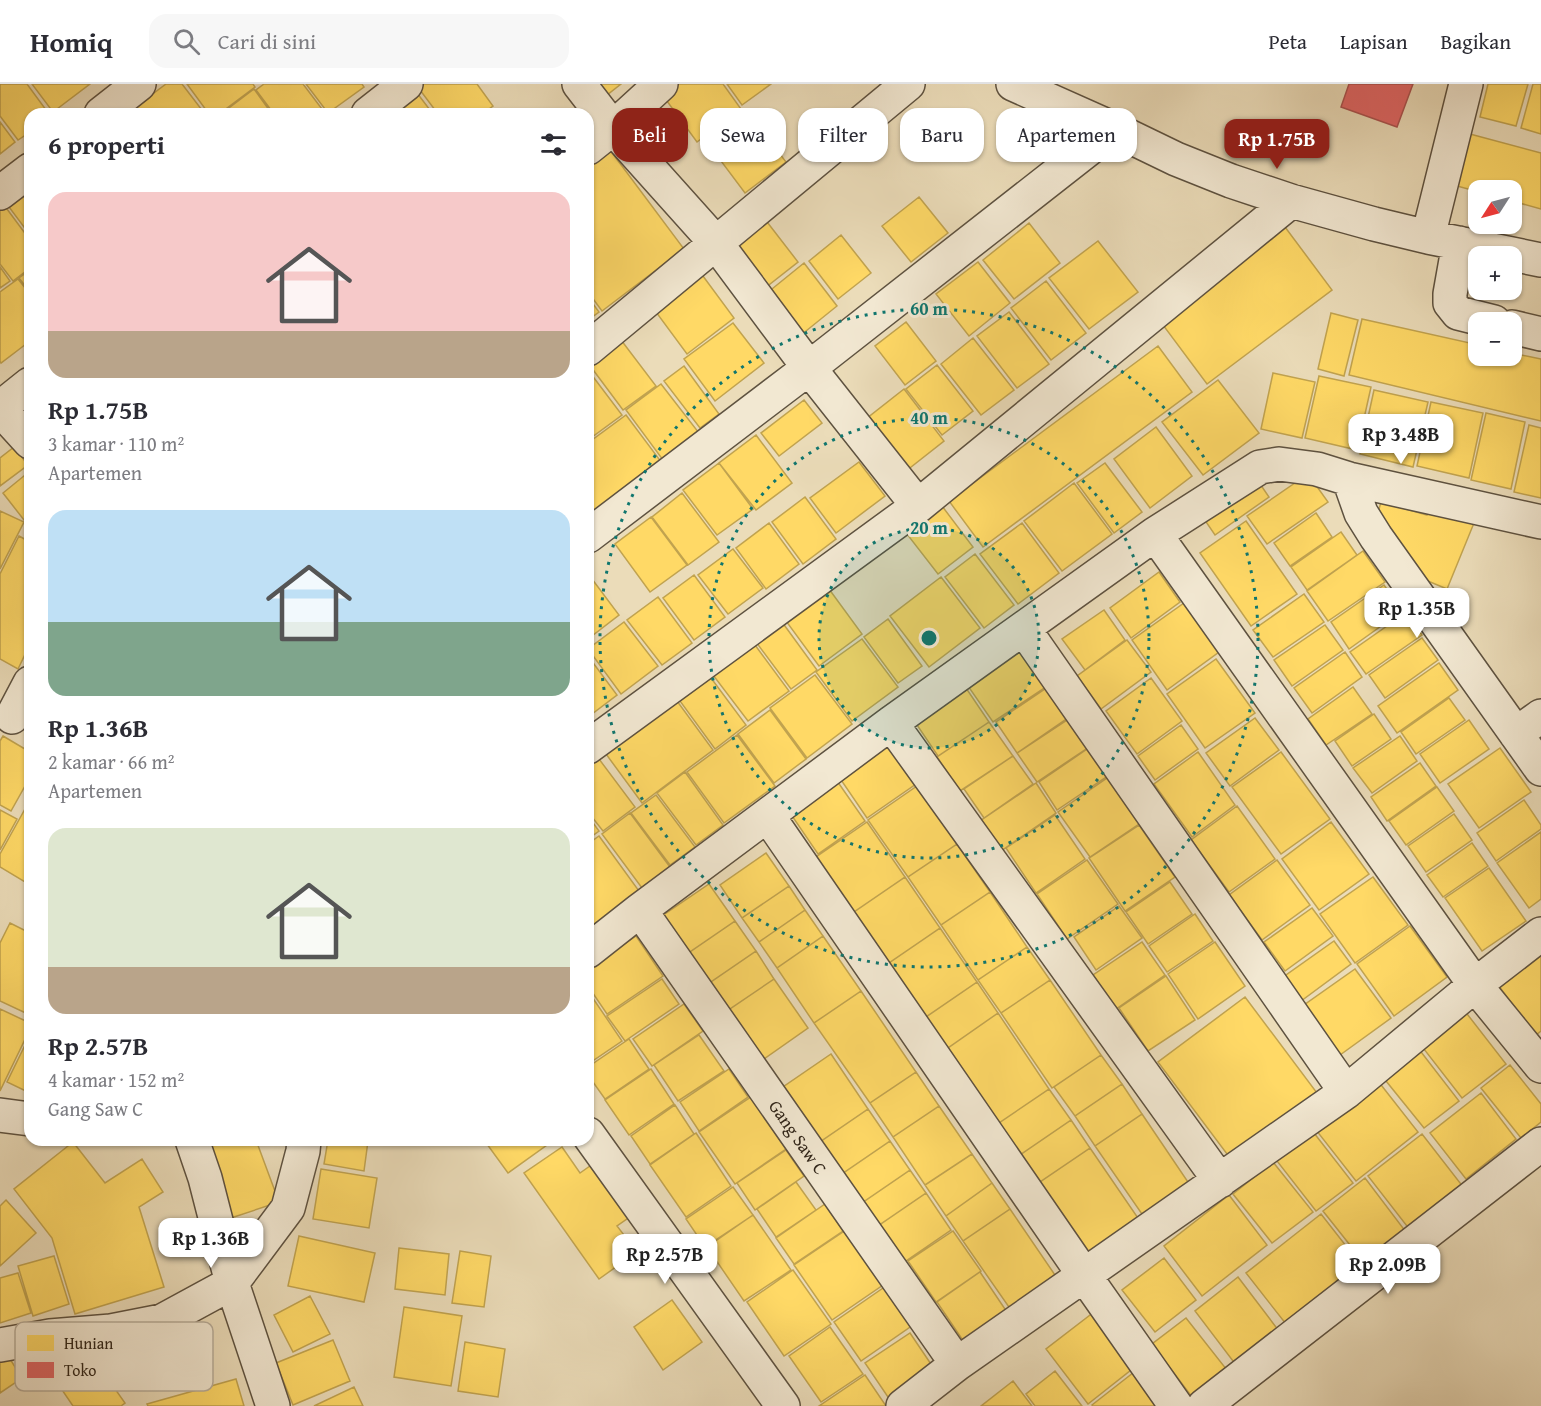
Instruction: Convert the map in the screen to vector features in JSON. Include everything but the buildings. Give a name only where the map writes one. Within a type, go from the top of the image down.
[{"type":"street","points":[[109,108],[139,84]]},
{"type":"street","points":[[376,108],[406,84]]},
{"type":"street","points":[[579,84],[612,125]]},
{"type":"street","points":[[635,108],[661,84]]},
{"type":"street","points":[[594,343],[908,84]]},
{"type":"street","points":[[1013,84],[1067,108]]},
{"type":"street","points":[[1466,84],[1443,240],[1450,303],[1458,313],[1468,316]]},
{"type":"street","points":[[594,143],[612,130]]},
{"type":"street","points":[[1137,140],[1231,182],[1291,201],[1443,240],[1541,260]]},
{"type":"street","points":[[644,162],[716,243],[809,368],[918,506]]},
{"type":"street","points":[[594,531],[809,368],[1072,162]]},
{"type":"street","points":[[0,193],[24,175]]},
{"type":"street","points":[[594,743],[918,506],[1291,201]]},
{"type":"street","points":[[1522,329],[1541,334]]},
{"type":"street","points":[[24,389],[0,409],[24,435]]},
{"type":"street","points":[[594,946],[891,723],[1155,534],[1260,467],[1279,464],[1317,469],[1349,479],[1541,522]]},
{"type":"street","points":[[1349,479],[1360,513],[1376,537],[1528,725],[1541,769]]},
{"type":"street","points":[[1155,534],[1475,985],[1541,1066]]},
{"type":"street","points":[[1024,629],[1347,1092]]},
{"type":"street","points":[[14,718],[24,696]]},
{"type":"street","points":[[891,723],[1220,1181]]},
{"type":"street","points":[[768,816],[1176,1406]]},
{"type":"street","name":"Gang Saw C","points":[[640,910],[957,1364]]},
{"type":"street","points":[[903,1406],[957,1364],[1347,1092],[1475,985],[1541,934]]},
{"type":"street","points":[[0,1115],[24,1118]]},
{"type":"street","points":[[594,1142],[783,1406]]},
{"type":"street","points":[[1204,1406],[1541,1144]]},
{"type":"street","points":[[194,1146],[205,1178],[232,1283],[273,1406]]},
{"type":"street","points":[[162,1322],[232,1283],[288,1208],[303,1146]]},
{"type":"street","points":[[0,1345],[15,1342]]}]
